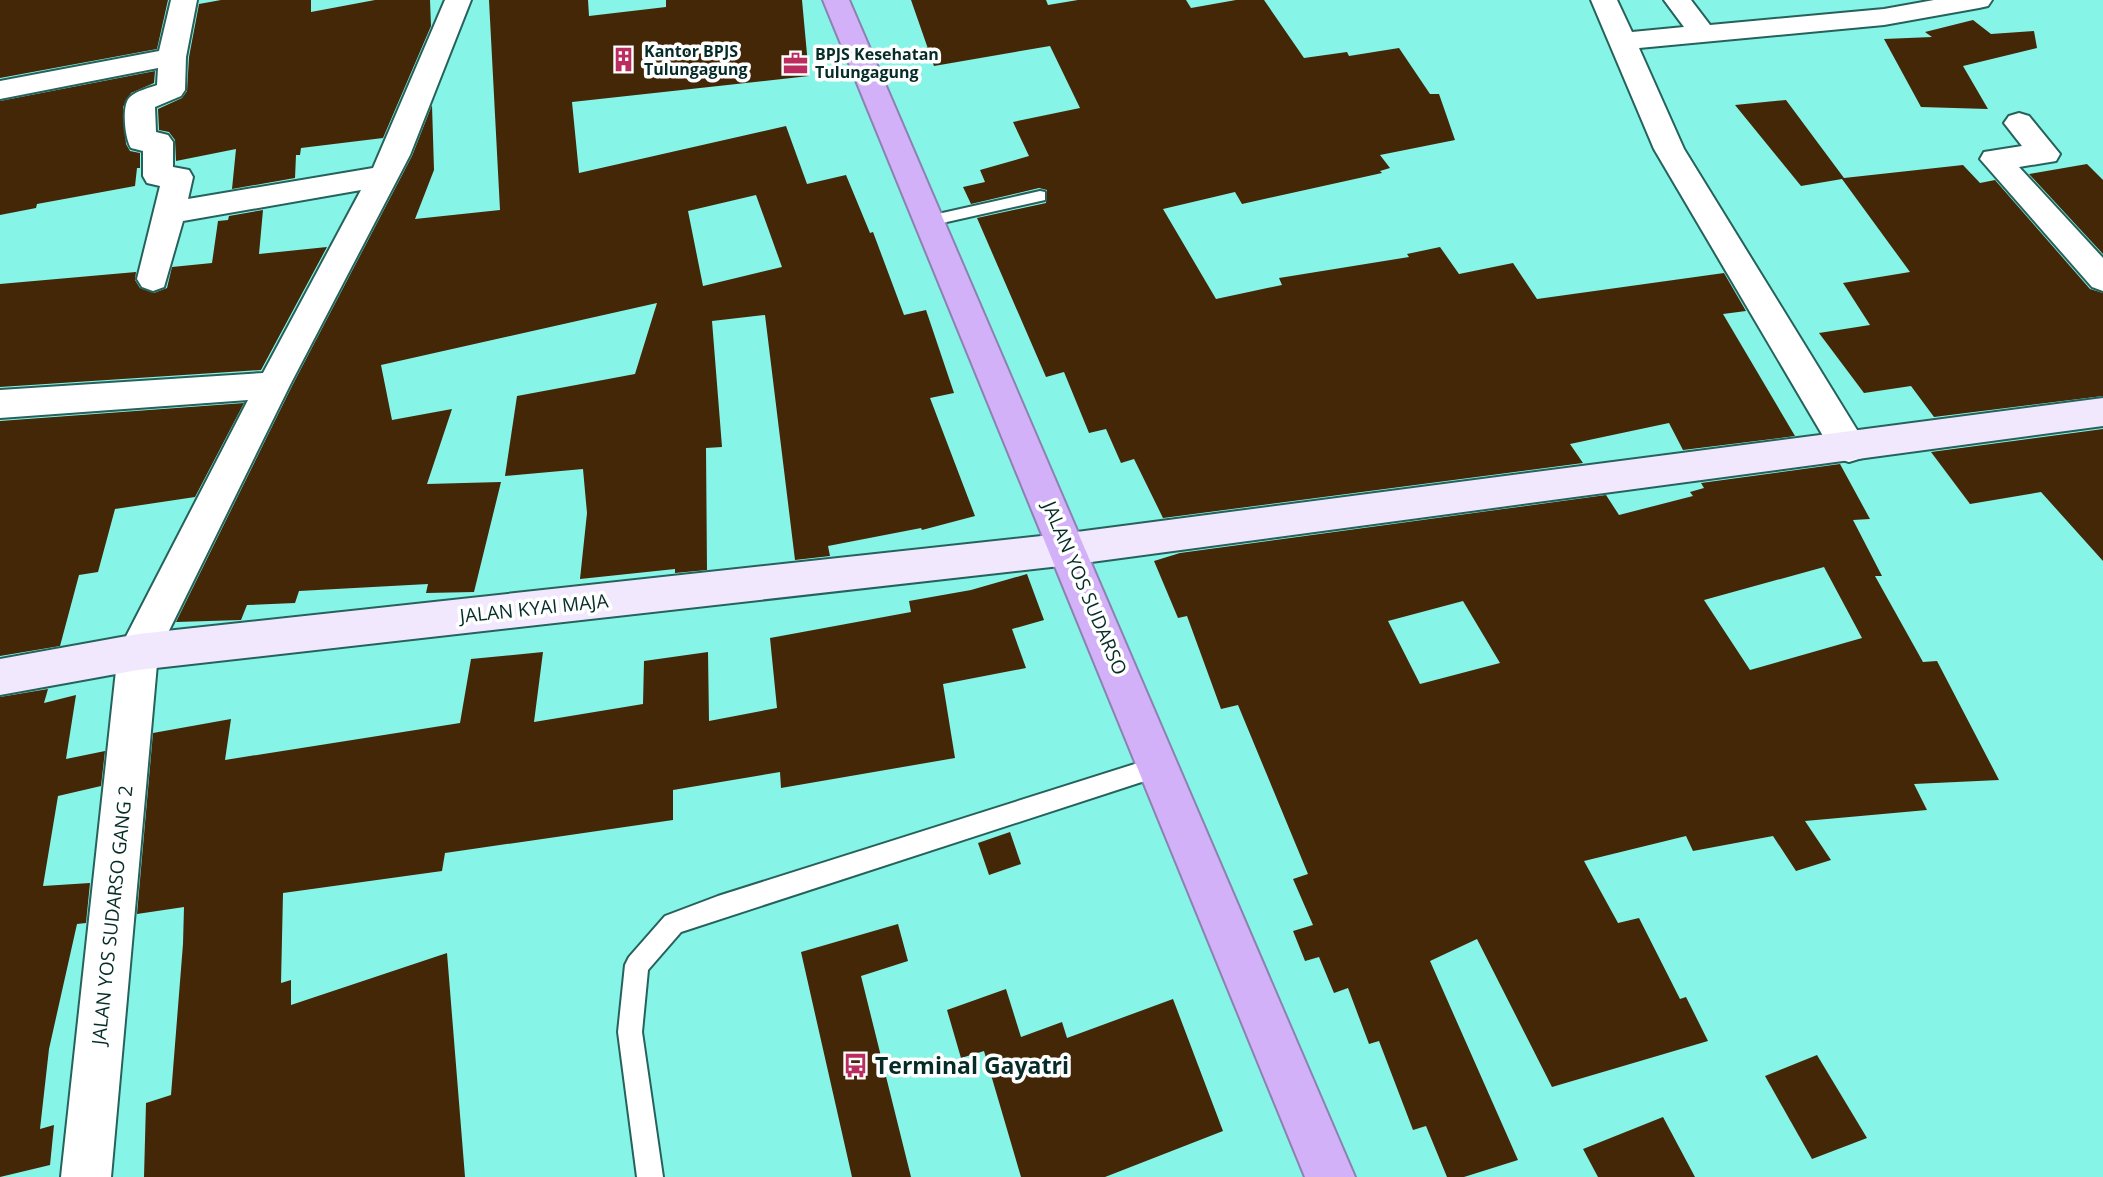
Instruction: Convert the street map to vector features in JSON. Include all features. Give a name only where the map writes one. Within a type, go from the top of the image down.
[{"type":"highway","name":"JALAN YOS SUDARSO","points":[[836,0],[1331,1177]]},
{"type":"street","points":[[153,279],[178,177],[158,176],[158,142],[141,141],[141,104],[145,98],[171,90],[172,57],[184,0]]},
{"type":"street","points":[[138,652],[273,385],[384,176],[458,0]]},
{"type":"street","points":[[1604,0],[1669,149],[1849,448]]},
{"type":"street","points":[[1677,0],[1703,34]]},
{"type":"street","points":[[1818,0],[1836,22]]},
{"type":"street","points":[[1635,40],[1923,12],[1979,0]]},
{"type":"street","points":[[0,90],[172,57]]},
{"type":"street","points":[[2019,123],[2045,154],[1995,159],[2103,279]]},
{"type":"street","points":[[170,213],[384,176]]},
{"type":"street","points":[[0,404],[273,385]]},
{"type":"street","name":"JALAN KYAI MAJA","points":[[0,677],[138,652],[1069,549],[1849,448],[2103,412]]},
{"type":"street","name":"JALAN YOS SUDARSO GANG 2","points":[[86,1177],[138,652]]},
{"type":"lane","points":[[929,222],[1040,196]]},
{"type":"lane","points":[[650,1177],[630,1032],[637,965],[673,924],[718,906],[1160,766]]},
{"type":"building","points":[[0,0],[168,0],[157,49],[0,78]]},
{"type":"building","points":[[221,0],[311,0],[311,12],[375,0],[430,0],[431,26],[383,138],[301,148],[300,155],[296,155],[295,178],[232,189],[236,149],[176,161],[175,140],[169,132],[159,130],[158,109],[182,98],[187,91],[189,57],[199,4]]},
{"type":"building","points":[[489,0],[588,0],[589,16],[666,7],[666,0],[802,0],[809,76],[572,102],[579,173],[786,126],[807,184],[846,175],[870,233],[873,232],[904,315],[926,310],[954,393],[930,398],[975,516],[922,530],[921,528],[828,546],[830,556],[795,560],[765,315],[712,321],[722,447],[706,448],[707,570],[675,573],[675,569],[580,579],[587,513],[583,469],[505,476],[517,396],[635,374],[657,303],[381,365],[392,420],[452,409],[427,484],[501,482],[474,592],[426,593],[428,584],[299,591],[295,603],[247,605],[241,620],[176,622],[292,386],[412,156],[432,105],[434,170],[415,219],[500,210]],"holes":[[[756,195],[782,267],[703,286],[688,211]]]},
{"type":"building","points":[[911,0],[1046,0],[1048,5],[1078,0],[1186,0],[1191,8],[1236,0],[1264,0],[1304,58],[1347,52],[1349,56],[1399,48],[1430,94],[1439,94],[1455,140],[1380,155],[1390,168],[1380,171],[1382,173],[1242,204],[1235,192],[1163,209],[1216,299],[1282,285],[1279,278],[1409,257],[1407,254],[1440,247],[1459,274],[1513,263],[1537,299],[1724,273],[1746,311],[1723,314],[1795,436],[1683,450],[1669,423],[1570,444],[1583,463],[1163,518],[1134,459],[1121,463],[1106,429],[1089,433],[1064,372],[1046,377],[977,218],[1046,203],[1047,190],[1039,188],[971,204],[963,187],[985,182],[980,170],[1029,156],[1013,122],[1080,108],[1050,46],[934,66]]},
{"type":"building","points":[[1973,20],[1991,34],[2034,31],[2037,48],[1963,66],[1988,109],[1921,107],[1884,39],[1932,37],[1925,32]]},
{"type":"building","points":[[155,71],[154,83],[131,93],[123,107],[126,144],[130,151],[140,153],[140,168],[137,168],[135,186],[37,204],[36,208],[0,215],[0,101]]},
{"type":"building","points":[[1786,100],[1844,178],[1963,165],[1980,183],[1995,180],[2090,289],[2103,293],[2103,396],[1934,417],[1911,386],[1864,393],[1819,333],[1870,325],[1843,283],[1910,272],[1842,179],[1801,186],[1735,105]]},
{"type":"building","points":[[2087,164],[2103,180],[2103,254],[2029,174]]},
{"type":"building","points":[[263,210],[259,254],[327,247],[261,370],[0,387],[0,284],[136,272],[135,280],[140,288],[154,293],[167,288],[172,267],[212,263],[218,221],[228,220],[229,216]]},
{"type":"building","points":[[244,403],[195,497],[115,509],[98,572],[79,575],[60,646],[0,656],[0,421]]},
{"type":"building","points":[[2103,429],[2103,561],[2041,492],[1970,504],[1931,452]]},
{"type":"building","points":[[1840,464],[1870,519],[1853,520],[1882,576],[1875,576],[1923,662],[1937,661],[1999,780],[1914,784],[1927,810],[1805,821],[1831,860],[1796,871],[1773,836],[1693,851],[1686,836],[1584,861],[1618,923],[1639,918],[1680,999],[1686,997],[1708,1041],[1552,1087],[1477,939],[1430,961],[1518,1160],[1464,1177],[1447,1177],[1426,1126],[1413,1130],[1379,1041],[1369,1044],[1348,988],[1334,993],[1319,957],[1305,961],[1293,931],[1313,925],[1293,879],[1308,874],[1238,705],[1221,709],[1187,616],[1178,618],[1154,561],[1180,553],[1606,495],[1619,515],[1693,496],[1690,492],[1704,488],[1701,483]],"holes":[[[1824,567],[1862,638],[1750,670],[1704,600]],[[1463,601],[1500,663],[1420,684],[1388,621]]]},
{"type":"building","points":[[1027,574],[1044,620],[1012,629],[1026,668],[943,684],[955,758],[781,788],[780,772],[673,790],[673,820],[445,853],[442,871],[283,893],[281,983],[291,980],[291,1005],[447,953],[465,1177],[144,1177],[146,1103],[171,1095],[184,907],[137,914],[153,733],[231,719],[225,760],[460,723],[471,659],[543,652],[534,722],[643,704],[644,661],[708,652],[709,721],[777,708],[770,638],[911,612],[909,601],[971,590]]},
{"type":"building","points":[[48,689],[44,703],[76,695],[66,759],[105,751],[101,786],[58,796],[43,886],[90,883],[86,923],[77,924],[49,1049],[40,1129],[54,1125],[50,1165],[0,1177],[0,697]]},
{"type":"building","points":[[1010,832],[1021,864],[989,875],[978,843]]},
{"type":"building","name":"Terminal Gayatri","points":[[898,924],[908,961],[861,976],[911,1177],[852,1177],[801,952]]},
{"type":"building","points":[[1006,989],[1021,1037],[1062,1022],[1067,1038],[1173,999],[1223,1131],[1105,1177],[1021,1177],[984,1051],[961,1058],[947,1010]]},
{"type":"building","points":[[1817,1055],[1867,1138],[1812,1159],[1765,1076]]},
{"type":"building","points":[[1663,1117],[1695,1177],[1598,1177],[1583,1149]]},
{"type":"place","name":"Kantor BPJS Tulungagung","points":[[624,60]]},
{"type":"place","name":"BPJS Kesehatan Tulungagung","points":[[795,63]]},
{"type":"place","name":"Terminal Gayatri","points":[[855,1065]]}]
